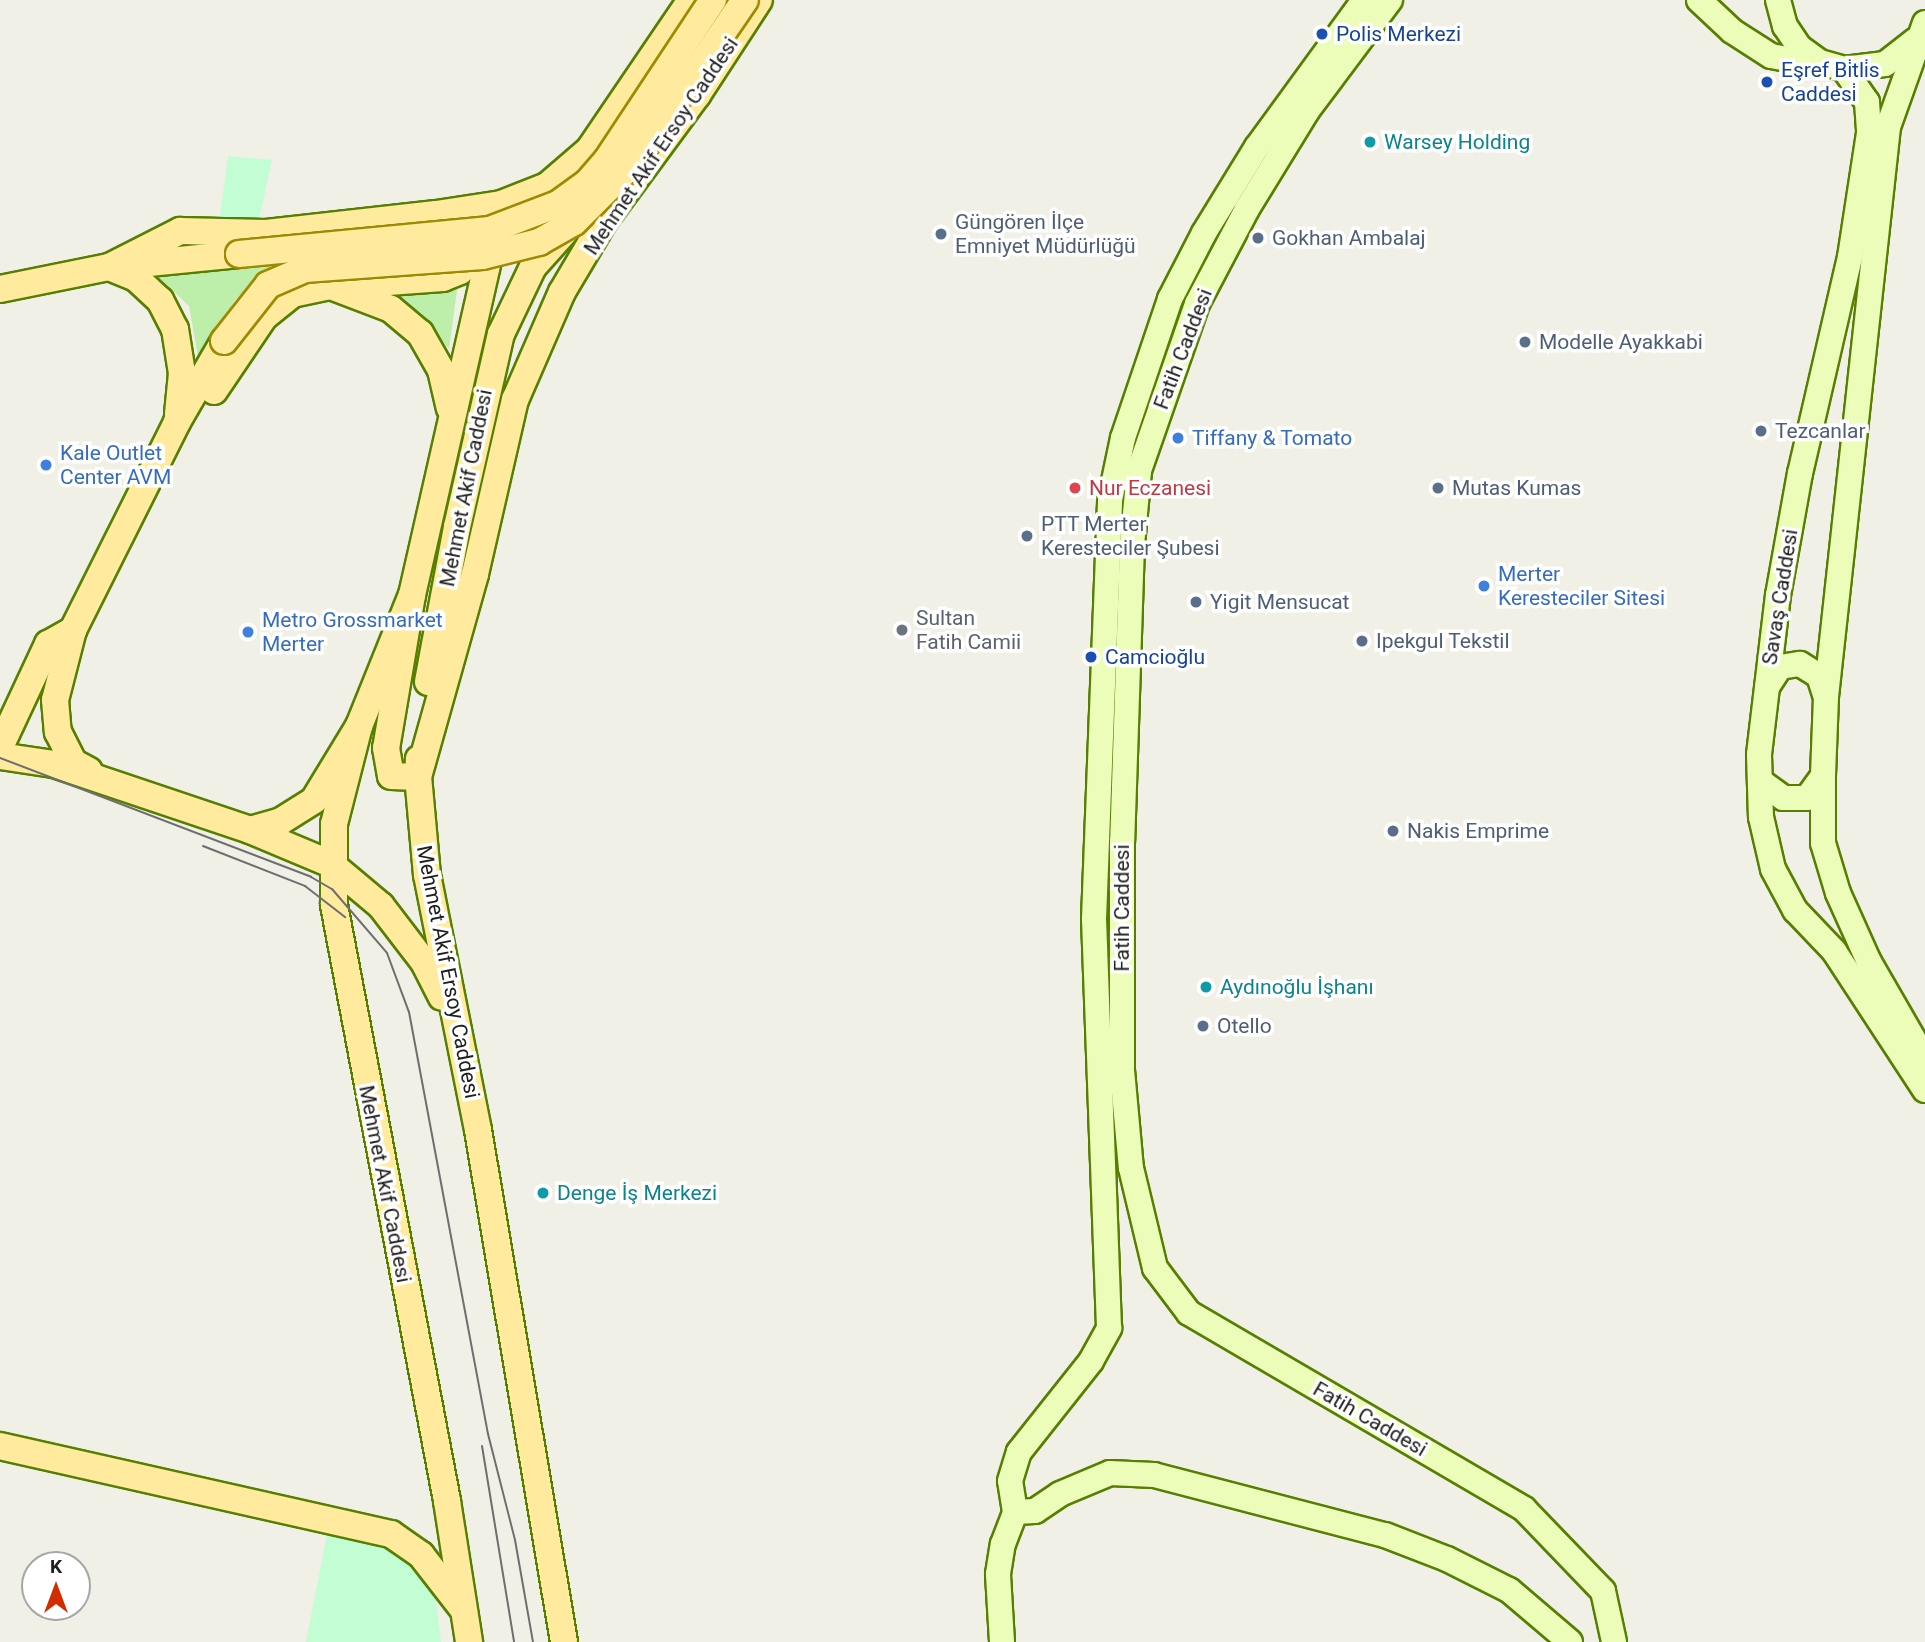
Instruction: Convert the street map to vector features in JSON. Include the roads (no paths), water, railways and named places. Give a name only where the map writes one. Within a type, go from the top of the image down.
[{"type":"main road","points":[[109,267],[180,231],[266,233],[436,214],[501,204],[547,186],[589,150],[691,0]]},
{"type":"main road","points":[[0,289],[109,267],[490,230],[558,204],[588,182],[607,160],[713,0]]},
{"type":"main road","points":[[109,783],[73,762],[58,732],[55,700],[73,630],[177,422],[225,341],[268,285],[304,269],[483,256],[539,242],[574,222],[634,162],[746,0]]},
{"type":"main road","name":"Mehmet Akif Ersoy Caddesi","points":[[564,1642],[458,1027],[426,875],[418,777],[475,574],[515,400],[562,292],[604,221],[673,130],[759,0]]},
{"type":"main road","name":"Fatih Caddesi","points":[[1016,1513],[1010,1481],[1019,1452],[1091,1361],[1109,1328],[1094,919],[1111,500],[1122,438],[1170,299],[1204,233],[1256,147],[1364,0]]},
{"type":"main road","name":"Fatih Caddesi","points":[[1390,0],[1307,111],[1241,219],[1197,304],[1139,471],[1132,545],[1122,841],[1122,1070],[1131,1168],[1155,1268],[1189,1313],[1524,1510],[1603,1591],[1614,1642]]},
{"type":"main road","points":[[1699,0],[1732,31],[1771,56],[1844,69],[1885,64],[1922,32]]},
{"type":"main road","points":[[1778,0],[1785,26],[1799,47],[1820,62],[1844,69]]},
{"type":"main road","points":[[1922,32],[1888,127],[1826,697],[1824,843],[1838,893],[1869,962],[1925,1059]]},
{"type":"main road","name":"Savaş Caddesi","points":[[1844,69],[1867,102],[1864,171],[1850,257],[1800,473],[1766,688],[1760,781],[1762,817],[1780,882],[1795,910],[1834,951],[1925,1090]]},
{"type":"main road","points":[[547,186],[574,194],[580,211],[562,292]]},
{"type":"main road","points":[[418,777],[391,776],[386,747],[412,595],[501,204]]},
{"type":"main road","points":[[177,422],[204,405],[264,317],[292,294],[331,286],[425,282],[460,271],[474,244],[471,230],[463,222],[436,214]]},
{"type":"main road","name":"Mehmet Akif Caddesi","points":[[418,777],[423,712],[457,527],[500,334],[533,267],[574,222]]},
{"type":"main road","points":[[109,267],[136,278],[160,300],[175,329],[182,373],[177,422]]},
{"type":"main road","points":[[331,286],[391,309],[420,333],[441,370],[452,413]]},
{"type":"main road","points":[[250,830],[281,821],[314,800],[359,726],[412,595]]},
{"type":"main road","points":[[0,707],[48,644],[73,630]]},
{"type":"main road","points":[[0,747],[48,644]]},
{"type":"main road","points":[[1766,688],[1780,667],[1800,664],[1819,676],[1826,697]]},
{"type":"main road","name":"Mehmet Akif Caddesi","points":[[359,726],[334,824],[331,864],[348,982],[469,1642]]},
{"type":"main road","points":[[0,756],[40,760],[250,830],[331,864],[381,906],[424,962],[458,1027]]},
{"type":"main road","points":[[1760,781],[1783,797],[1807,797],[1824,776]]},
{"type":"main road","points":[[1108,1258],[1134,1250],[1152,1256]]},
{"type":"main road","points":[[0,1446],[391,1534],[421,1555],[465,1611]]},
{"type":"main road","points":[[1002,1642],[998,1574],[1003,1544],[1016,1513],[1035,1511],[1060,1494],[1110,1473],[1154,1475],[1385,1535],[1447,1559],[1510,1590],[1570,1642]]},
{"type":"tram line","points":[[0,758],[311,877],[332,889],[387,953],[409,1012],[488,1434],[515,1540],[533,1642]]},
{"type":"tram line","points":[[203,846],[305,886],[345,917]]},
{"type":"tram line","points":[[482,1446],[514,1642]]},
{"type":"place","name":"Polis Merkezi","points":[[1322,34]]},
{"type":"place","name":"Eşref Bi̇tli̇s Caddesi̇","points":[[1767,82]]},
{"type":"place","name":"Warsey Holding","points":[[1370,142]]},
{"type":"place","name":"Güngören İlçe Emniyet Müdürlüğü","points":[[941,234]]},
{"type":"place","name":"Gokhan Ambalaj","points":[[1258,238]]},
{"type":"place","name":"Modelle Ayakkabi","points":[[1525,342]]},
{"type":"place","name":"Tezcanlar","points":[[1761,431]]},
{"type":"place","name":"Tiffany & Tomato","points":[[1178,438]]},
{"type":"place","name":"Kale Outlet Center AVM","points":[[46,465]]},
{"type":"place","name":"Nur Eczanesi","points":[[1075,488]]},
{"type":"place","name":"Mutas Kumas","points":[[1438,488]]},
{"type":"place","name":"PTT Merter Keresteciler Şubesi","points":[[1027,536]]},
{"type":"place","name":"Merter Keresteciler Sitesi","points":[[1484,586]]},
{"type":"place","name":"Yigit Mensucat","points":[[1196,602]]},
{"type":"place","name":"Sultan Fatih Camii","points":[[902,630]]},
{"type":"place","name":"Metro Grossmarket Merter","points":[[248,632]]},
{"type":"place","name":"Ipekgul Tekstil","points":[[1362,641]]},
{"type":"place","name":"Camcioğlu","points":[[1091,657]]},
{"type":"place","name":"Nakis Emprime","points":[[1393,831]]},
{"type":"place","name":"Aydınoğlu İşhanı","points":[[1206,987]]},
{"type":"place","name":"Otello","points":[[1203,1026]]},
{"type":"place","name":"Denge İş Merkezi","points":[[543,1193]]}]
